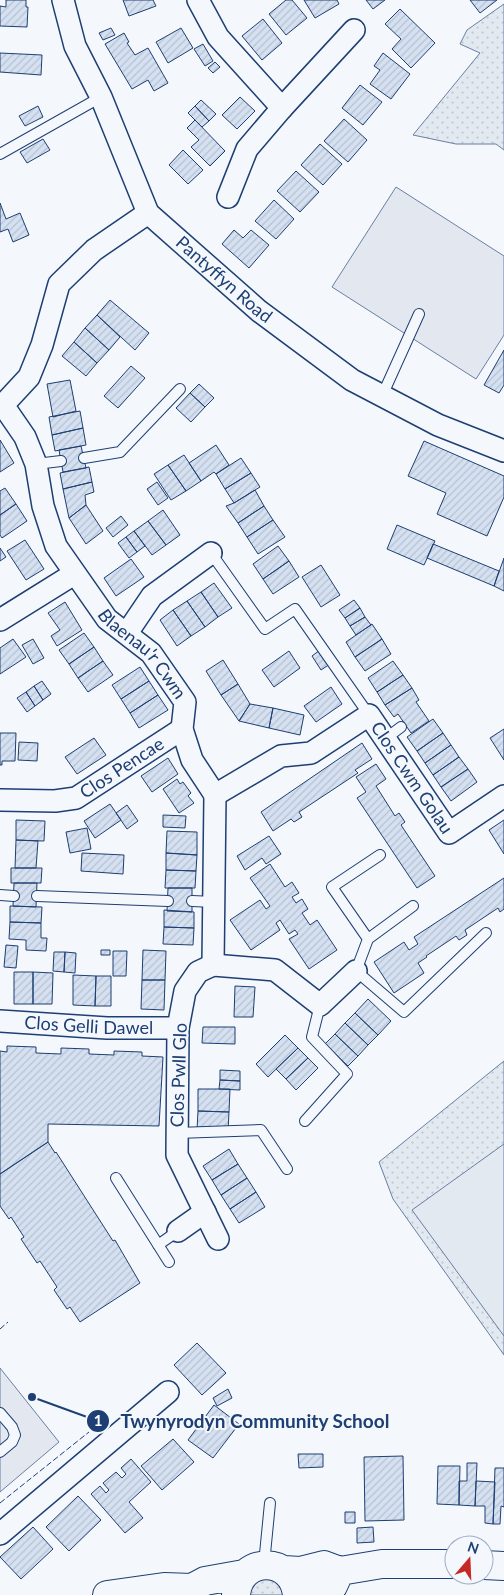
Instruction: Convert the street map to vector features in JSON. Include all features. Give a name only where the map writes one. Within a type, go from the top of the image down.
[{"type":"street","name":"Pantyffyn Road","points":[[63,0],[76,46],[101,96],[148,213],[259,311],[352,380],[438,425],[504,451]]},
{"type":"street","points":[[198,0],[218,37],[282,108]]},
{"type":"street","points":[[228,197],[246,149],[354,30]]},
{"type":"street","name":"Blaenau'r Cwm","points":[[148,213],[94,250],[59,284],[42,345],[29,377],[1,406],[25,437],[36,464],[43,506],[56,546],[107,619],[151,653],[185,702],[182,730],[192,760],[215,795]]},
{"type":"street","points":[[127,633],[152,596],[211,553]]},
{"type":"street","points":[[0,620],[74,574]]},
{"type":"street","name":"Clos Cwm Golau","points":[[215,795],[281,756],[311,752],[369,715],[393,733],[449,833],[504,796]]},
{"type":"street","name":"Clos Pencae","points":[[0,800],[55,802],[76,798],[182,730]]},
{"type":"street","points":[[215,795],[213,964],[274,970],[320,1005],[356,971]]},
{"type":"street","name":"Clos Pwll Glo","points":[[213,964],[198,972],[185,991],[178,1028],[177,1155],[218,1239]]},
{"type":"street","name":"Clos Gelli Dawel","points":[[0,1022],[107,1028],[178,1028]]},
{"type":"street","points":[[178,1230],[205,1212]]},
{"type":"street","points":[[0,1534],[168,1392]]},
{"type":"street","points":[[107,1595],[164,1587],[197,1592],[205,1581],[300,1571],[324,1565],[340,1571],[382,1564],[444,1564]]},
{"type":"street","points":[[315,1595],[334,1586],[340,1571]]},
{"type":"street","points":[[257,1576],[291,1577],[296,1587],[297,1595]]},
{"type":"lane","points":[[0,154],[101,96]]},
{"type":"lane","points":[[382,396],[420,314]]},
{"type":"lane","points":[[84,458],[120,452],[180,389]]},
{"type":"lane","points":[[36,464],[61,461]]},
{"type":"lane","points":[[211,553],[265,629],[295,609],[369,715]]},
{"type":"lane","points":[[368,939],[332,887],[380,855]]},
{"type":"lane","points":[[0,895],[14,896]]},
{"type":"lane","points":[[37,896],[168,900]]},
{"type":"lane","points":[[192,901],[214,902]]},
{"type":"lane","points":[[412,906],[368,939],[356,971],[404,1012],[486,933]]},
{"type":"lane","points":[[305,1121],[347,1074],[312,1038],[320,1005]]},
{"type":"lane","points":[[177,1133],[261,1130],[287,1169]]},
{"type":"lane","points":[[116,1178],[169,1262]]},
{"type":"lane","points":[[158,1245],[178,1230]]},
{"type":"lane","points":[[0,1413],[12,1427],[15,1435],[12,1442],[0,1452]]},
{"type":"lane","points":[[257,1576],[270,1502]]},
{"type":"shaded area","points":[[504,4],[504,150],[496,144],[456,144],[413,135],[480,53],[460,44],[467,30]]},
{"type":"shaded area","points":[[396,187],[504,256],[504,335],[476,379],[332,287]]},
{"type":"shaded area","points":[[504,1061],[504,1355],[393,1199],[379,1162]]},
{"type":"shaded area","points":[[504,1144],[504,1336],[412,1210]]},
{"type":"shaded area","points":[[0,1368],[59,1442],[0,1492]]},
{"type":"shaded area","points":[[267,1578],[278,1584],[284,1595],[249,1595],[255,1583]]},
{"type":"building","points":[[6,0],[26,0],[26,7],[28,7],[27,27],[0,26],[0,6],[6,7]]},
{"type":"building","points":[[123,0],[153,0],[156,6],[129,16]]},
{"type":"building","points":[[286,0],[292,0],[307,18],[286,35],[269,14]]},
{"type":"building","points":[[304,0],[337,0],[339,4],[315,18]]},
{"type":"building","points":[[366,0],[385,0],[373,9]]},
{"type":"building","points":[[470,0],[497,0],[480,13]]},
{"type":"building","points":[[400,9],[435,43],[411,68],[392,49],[401,39],[385,24]]},
{"type":"building","points":[[263,19],[282,43],[262,60],[242,36]]},
{"type":"building","points":[[111,28],[115,35],[103,40],[99,33]]},
{"type":"building","points":[[181,28],[193,48],[168,63],[156,42]]},
{"type":"building","points":[[124,33],[129,42],[127,43],[135,55],[148,48],[168,83],[154,91],[148,80],[132,89],[105,44]]},
{"type":"building","points":[[203,44],[213,61],[205,66],[194,49]]},
{"type":"building","points":[[0,53],[42,55],[41,75],[0,72]]},
{"type":"building","points":[[383,53],[410,74],[391,99],[370,84],[380,70],[374,66]]},
{"type":"building","points":[[215,62],[220,67],[213,73],[208,68]]},
{"type":"building","points":[[360,85],[382,102],[363,125],[342,108]]},
{"type":"building","points":[[240,97],[255,111],[237,129],[222,115]]},
{"type":"building","points":[[201,100],[216,114],[209,121],[195,106]]},
{"type":"building","points":[[38,106],[43,117],[25,126],[19,116]]},
{"type":"building","points":[[195,106],[209,121],[202,127],[188,113]]},
{"type":"building","points":[[344,119],[367,140],[348,162],[324,141]]},
{"type":"building","points":[[195,120],[225,151],[210,166],[191,147],[199,140],[187,128]]},
{"type":"building","points":[[43,139],[50,150],[27,163],[20,152]]},
{"type":"building","points":[[320,144],[342,164],[323,185],[301,165]]},
{"type":"building","points":[[183,150],[203,170],[188,184],[169,165]]},
{"type":"building","points":[[296,171],[319,192],[300,212],[277,191]]},
{"type":"building","points":[[274,200],[294,219],[276,239],[255,221]]},
{"type":"building","points":[[0,203],[6,219],[20,213],[29,235],[13,242],[8,229],[0,232]]},
{"type":"building","points":[[234,230],[243,238],[251,230],[269,245],[249,268],[222,244]]},
{"type":"building","points":[[110,300],[149,333],[135,350],[97,315]]},
{"type":"building","points":[[97,315],[120,337],[109,350],[85,328]]},
{"type":"building","points":[[85,328],[109,350],[97,363],[74,342]]},
{"type":"building","points":[[74,342],[97,363],[86,376],[62,356]]},
{"type":"building","points":[[504,350],[504,385],[499,393],[484,385]]},
{"type":"building","points":[[131,366],[145,378],[118,408],[104,396]]},
{"type":"building","points":[[70,380],[76,411],[53,417],[47,384]]},
{"type":"building","points":[[199,384],[214,398],[205,407],[190,393]]},
{"type":"building","points":[[190,393],[205,407],[191,422],[176,408]]},
{"type":"building","points":[[80,411],[83,428],[52,435],[49,417]]},
{"type":"building","points":[[83,428],[86,445],[55,451],[52,435]]},
{"type":"building","points":[[0,440],[14,463],[0,472]]},
{"type":"building","points":[[424,441],[504,476],[504,497],[487,536],[437,514],[446,493],[408,476]]},
{"type":"building","points":[[216,445],[229,465],[201,481],[189,463]]},
{"type":"building","points":[[81,446],[86,468],[63,472],[59,450]]},
{"type":"building","points":[[184,455],[201,481],[186,491],[168,465]]},
{"type":"building","points":[[241,458],[251,473],[225,489],[216,474]]},
{"type":"building","points":[[168,465],[186,491],[171,500],[154,474]]},
{"type":"building","points":[[89,467],[92,482],[63,489],[60,473]]},
{"type":"building","points":[[251,473],[260,487],[234,503],[225,489]]},
{"type":"building","points":[[92,482],[94,492],[85,495],[86,505],[69,518],[63,489]]},
{"type":"building","points":[[157,482],[168,498],[158,505],[147,489]]},
{"type":"building","points":[[5,488],[16,504],[0,515],[0,491]]},
{"type":"building","points":[[255,490],[264,506],[238,523],[226,506]]},
{"type":"building","points":[[16,504],[27,521],[2,538],[0,535],[0,515]]},
{"type":"building","points":[[86,505],[103,531],[86,544],[69,518]]},
{"type":"building","points":[[264,506],[273,520],[247,537],[238,523]]},
{"type":"building","points":[[163,510],[180,535],[166,545],[148,521]]},
{"type":"building","points":[[121,516],[128,525],[113,537],[106,528]]},
{"type":"building","points":[[273,520],[285,537],[258,554],[247,537]]},
{"type":"building","points":[[148,521],[166,545],[152,555],[134,531]]},
{"type":"building","points":[[397,525],[435,541],[424,565],[387,549]]},
{"type":"building","points":[[134,531],[145,546],[137,552],[126,537]]},
{"type":"building","points":[[126,537],[137,552],[129,558],[118,543]]},
{"type":"building","points":[[25,540],[44,569],[26,580],[7,551]]},
{"type":"building","points":[[433,544],[499,571],[494,586],[427,558]]},
{"type":"building","points":[[278,546],[289,561],[263,579],[253,564]]},
{"type":"building","points":[[0,548],[6,557],[0,561]]},
{"type":"building","points":[[504,558],[504,591],[494,586]]},
{"type":"building","points":[[131,559],[144,577],[116,596],[104,578]]},
{"type":"building","points":[[289,561],[299,577],[273,594],[263,579]]},
{"type":"building","points":[[321,565],[340,595],[321,607],[302,577]]},
{"type":"building","points":[[214,583],[232,608],[218,617],[201,592]]},
{"type":"building","points":[[201,592],[218,617],[205,627],[187,601]]},
{"type":"building","points":[[354,600],[360,608],[345,618],[339,610]]},
{"type":"building","points":[[187,601],[205,627],[191,636],[173,610]]},
{"type":"building","points":[[65,602],[82,630],[57,646],[51,636],[60,630],[48,613]]},
{"type":"building","points":[[360,608],[365,617],[350,626],[345,618]]},
{"type":"building","points":[[173,610],[191,636],[177,646],[160,620]]},
{"type":"building","points":[[365,617],[371,625],[356,635],[350,626]]},
{"type":"building","points":[[372,624],[382,639],[355,657],[346,642]]},
{"type":"building","points":[[84,633],[94,647],[69,664],[59,650]]},
{"type":"building","points":[[13,639],[26,657],[0,674],[0,648]]},
{"type":"building","points":[[33,639],[44,658],[33,664],[22,645]]},
{"type":"building","points":[[382,639],[391,654],[365,671],[355,657]]},
{"type":"building","points":[[94,647],[103,661],[78,678],[69,664]]},
{"type":"building","points":[[320,650],[330,664],[321,670],[312,656]]},
{"type":"building","points":[[289,651],[300,668],[274,687],[262,670]]},
{"type":"building","points":[[223,660],[238,684],[221,695],[206,671]]},
{"type":"building","points":[[103,661],[113,675],[88,692],[78,678]]},
{"type":"building","points":[[393,661],[403,675],[377,692],[368,678]]},
{"type":"building","points":[[140,667],[149,681],[121,699],[112,685]]},
{"type":"building","points":[[403,675],[412,688],[385,705],[377,692]]},
{"type":"building","points":[[42,681],[51,694],[43,700],[34,686]]},
{"type":"building","points":[[149,681],[158,695],[130,713],[121,699]]},
{"type":"building","points":[[238,684],[250,704],[239,721],[221,695]]},
{"type":"building","points":[[34,686],[43,700],[35,706],[26,692]]},
{"type":"building","points":[[331,687],[342,704],[316,722],[304,706]]},
{"type":"building","points":[[412,688],[419,700],[416,702],[429,721],[411,733],[398,714],[394,717],[385,705]]},
{"type":"building","points":[[26,692],[35,706],[27,712],[17,698]]},
{"type":"building","points":[[158,695],[168,710],[139,728],[130,713]]},
{"type":"building","points":[[250,704],[273,708],[269,728],[239,721]]},
{"type":"building","points":[[273,708],[304,715],[300,735],[269,728]]},
{"type":"building","points":[[433,719],[443,733],[417,751],[407,737]]},
{"type":"building","points":[[504,729],[504,760],[490,738]]},
{"type":"building","points":[[0,733],[16,733],[15,761],[2,761],[2,765],[0,765]]},
{"type":"building","points":[[443,733],[451,745],[425,763],[417,751]]},
{"type":"building","points":[[94,738],[106,755],[77,774],[65,757]]},
{"type":"building","points":[[19,742],[38,743],[37,761],[18,760]]},
{"type":"building","points":[[362,743],[372,759],[355,770],[358,773],[299,812],[302,817],[294,822],[291,819],[273,831],[261,812]]},
{"type":"building","points":[[451,745],[459,757],[433,775],[425,763]]},
{"type":"building","points":[[459,757],[468,769],[441,787],[433,775]]},
{"type":"building","points":[[168,758],[178,774],[152,792],[141,776]]},
{"type":"building","points":[[376,764],[386,779],[376,786],[395,816],[399,813],[405,822],[401,825],[435,876],[417,888],[357,798],[366,792],[356,777]]},
{"type":"building","points":[[468,769],[477,782],[451,801],[441,787]]},
{"type":"building","points":[[177,779],[180,784],[183,782],[191,793],[188,796],[194,803],[179,813],[163,789]]},
{"type":"building","points":[[110,804],[121,820],[95,838],[84,821]]},
{"type":"building","points":[[127,805],[138,821],[127,829],[116,813]]},
{"type":"building","points":[[163,815],[186,816],[185,828],[163,827]]},
{"type":"building","points":[[16,820],[45,821],[44,841],[16,840]]},
{"type":"building","points":[[504,820],[504,854],[489,830]]},
{"type":"building","points":[[87,828],[91,849],[70,853],[66,832]]},
{"type":"building","points":[[167,831],[197,832],[197,855],[166,853]]},
{"type":"building","points":[[269,836],[281,854],[266,864],[262,858],[245,870],[237,856]]},
{"type":"building","points":[[16,840],[38,841],[36,868],[15,868]]},
{"type":"building","points":[[82,853],[124,855],[123,874],[81,871]]},
{"type":"building","points":[[166,853],[197,855],[196,871],[166,870]]},
{"type":"building","points":[[270,864],[285,887],[292,882],[299,893],[292,897],[296,903],[302,899],[308,909],[302,913],[310,925],[317,920],[337,950],[309,969],[289,939],[298,934],[295,930],[289,934],[280,920],[276,923],[280,930],[251,950],[230,920],[260,900],[266,909],[270,906],[250,878]]},
{"type":"building","points":[[11,868],[42,868],[41,883],[11,883]]},
{"type":"building","points":[[166,870],[196,871],[195,888],[165,888]]},
{"type":"building","points":[[504,878],[504,909],[500,912],[498,908],[465,930],[467,935],[459,940],[456,936],[426,956],[418,963],[424,973],[394,993],[374,962],[404,942],[409,950],[418,944],[414,937]]},
{"type":"building","points":[[14,883],[37,883],[36,907],[13,906]]},
{"type":"building","points":[[168,888],[192,888],[192,912],[167,911]]},
{"type":"building","points":[[10,906],[42,907],[41,923],[10,922]]},
{"type":"building","points":[[164,910],[194,912],[194,928],[164,927]]},
{"type":"building","points":[[10,922],[41,923],[41,938],[47,938],[46,951],[26,950],[26,940],[9,939]]},
{"type":"building","points":[[164,927],[194,928],[193,945],[163,944]]},
{"type":"building","points":[[6,945],[18,946],[16,968],[4,967]]},
{"type":"building","points":[[101,950],[110,950],[110,955],[101,955]]},
{"type":"building","points":[[143,950],[166,951],[165,980],[142,980]]},
{"type":"building","points":[[113,951],[127,951],[126,976],[113,976]]},
{"type":"building","points":[[54,952],[65,952],[64,972],[53,971]]},
{"type":"building","points":[[65,952],[76,953],[75,973],[64,972]]},
{"type":"building","points":[[14,972],[33,972],[33,1004],[14,1004]]},
{"type":"building","points":[[33,972],[53,973],[52,1004],[33,1004]]},
{"type":"building","points":[[73,975],[96,976],[95,1006],[73,1005]]},
{"type":"building","points":[[96,976],[111,976],[111,1006],[95,1006]]},
{"type":"building","points":[[142,980],[165,980],[164,1010],[141,1009]]},
{"type":"building","points":[[235,986],[255,987],[253,1017],[234,1017]]},
{"type":"building","points":[[368,999],[391,1021],[378,1035],[355,1013]]},
{"type":"building","points":[[355,1013],[378,1035],[368,1045],[345,1023]]},
{"type":"building","points":[[345,1023],[368,1045],[358,1056],[335,1034]]},
{"type":"building","points":[[203,1027],[235,1027],[235,1044],[202,1043]]},
{"type":"building","points":[[335,1034],[358,1056],[348,1066],[325,1044]]},
{"type":"building","points":[[285,1035],[298,1048],[268,1077],[256,1064]]},
{"type":"building","points":[[7,1046],[36,1047],[36,1053],[61,1054],[61,1048],[89,1049],[89,1054],[114,1055],[114,1051],[142,1052],[142,1056],[163,1057],[159,1126],[48,1124],[48,1142],[0,1174],[0,1051],[7,1052]]},
{"type":"building","points":[[298,1048],[308,1058],[286,1079],[276,1069]]},
{"type":"building","points":[[308,1058],[318,1068],[296,1090],[286,1079]]},
{"type":"building","points":[[220,1070],[240,1071],[240,1081],[220,1080]]},
{"type":"building","points":[[220,1080],[240,1081],[240,1090],[219,1089]]},
{"type":"building","points":[[198,1089],[230,1089],[229,1112],[198,1111]]},
{"type":"building","points":[[198,1111],[229,1112],[228,1131],[197,1130]]},
{"type":"building","points":[[48,1142],[113,1241],[115,1240],[140,1283],[80,1322],[70,1307],[67,1309],[54,1290],[57,1287],[40,1261],[37,1263],[21,1239],[24,1237],[11,1217],[9,1219],[0,1206],[0,1174]]},
{"type":"building","points":[[229,1149],[238,1164],[212,1180],[203,1166]]},
{"type":"building","points":[[238,1164],[247,1178],[221,1195],[212,1180]]},
{"type":"building","points":[[247,1178],[256,1192],[230,1209],[221,1195]]},
{"type":"building","points":[[256,1192],[265,1207],[239,1223],[230,1209]]},
{"type":"building","points":[[197,1343],[226,1373],[202,1395],[174,1365]]},
{"type":"building","points":[[228,1389],[232,1398],[217,1406],[213,1398]]},
{"type":"building","points":[[214,1405],[239,1424],[213,1458],[188,1440]]},
{"type":"building","points":[[173,1439],[194,1462],[162,1490],[141,1466]]},
{"type":"building","points":[[298,1454],[323,1454],[323,1467],[299,1468]]},
{"type":"building","points":[[403,1456],[404,1520],[365,1521],[364,1457]]},
{"type":"building","points":[[131,1459],[151,1482],[129,1502],[143,1518],[125,1533],[91,1494],[100,1486],[106,1493],[109,1490],[103,1483],[116,1472],[122,1478],[126,1474],[121,1468]]},
{"type":"building","points":[[467,1463],[477,1463],[475,1506],[459,1505],[459,1481],[467,1481]]},
{"type":"building","points":[[438,1466],[460,1466],[459,1505],[437,1504]]},
{"type":"building","points":[[495,1468],[504,1468],[504,1507],[501,1506],[500,1524],[493,1524]]},
{"type":"building","points":[[476,1481],[495,1482],[493,1524],[485,1523],[485,1506],[475,1506]]},
{"type":"building","points":[[78,1496],[101,1520],[69,1551],[46,1527]]},
{"type":"building","points":[[345,1512],[355,1512],[355,1523],[345,1523]]},
{"type":"building","points":[[33,1527],[53,1549],[21,1579],[0,1557]]},
{"type":"building","points":[[373,1527],[374,1542],[357,1543],[357,1528]]},
{"type":"fence","points":[[0,1329],[8,1322]]},
{"type":"fence","points":[[0,1503],[89,1432]]},
{"type":"place","name":"Twynyrodyn Community School","points":[[32,1397]]}]
